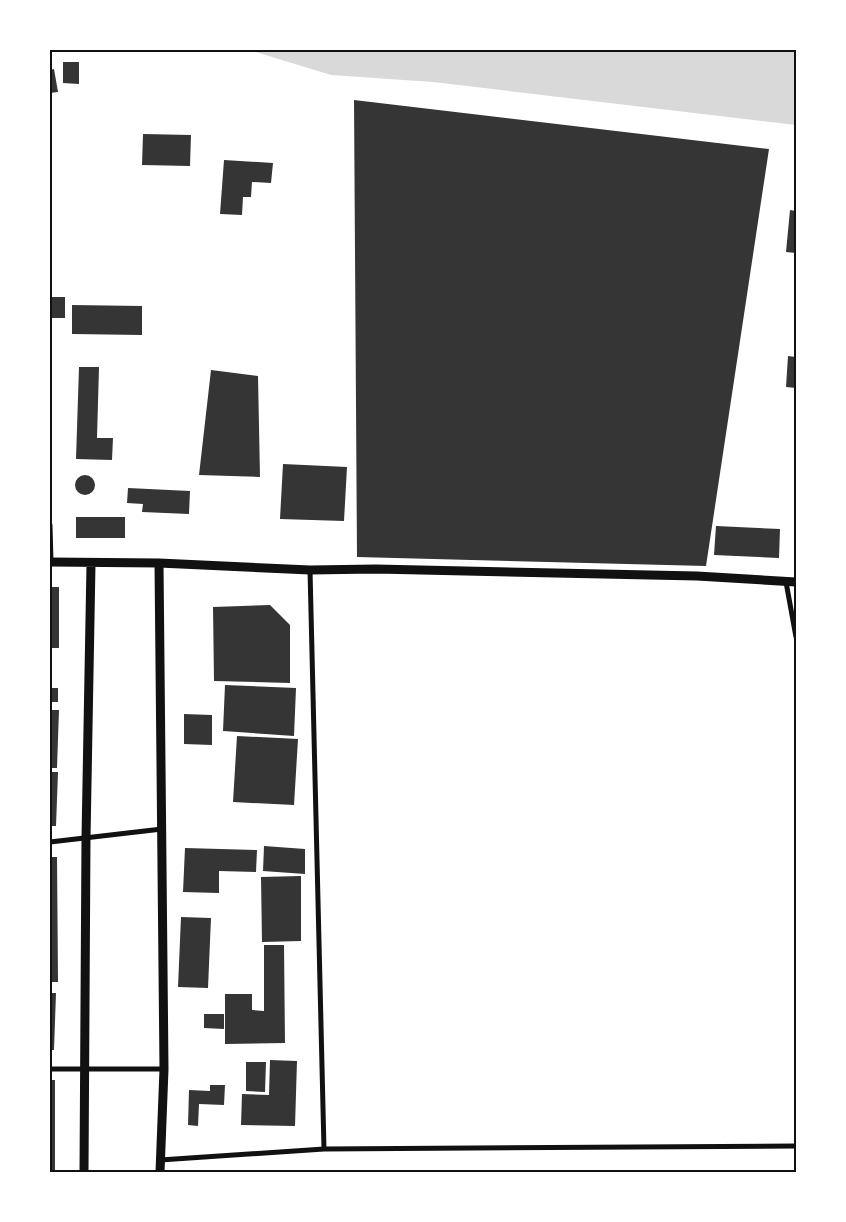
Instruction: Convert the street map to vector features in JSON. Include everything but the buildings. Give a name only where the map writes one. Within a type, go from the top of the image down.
[{"type":"street","points":[[50,525],[51,562],[91,564],[159,563],[310,570],[376,569],[687,576],[796,582]]},
{"type":"street","points":[[159,563],[164,1070],[160,1172]]},
{"type":"street","points":[[84,1172],[86,838],[91,564]]},
{"type":"street","points":[[310,570],[324,1149]]},
{"type":"street","points":[[786,582],[796,637]]},
{"type":"street","points":[[50,842],[162,829]]},
{"type":"street","points":[[50,1069],[164,1070]]},
{"type":"street","points":[[160,1160],[324,1149],[796,1146]]},
{"type":"shaded area","points":[[249,50],[796,50],[796,125],[433,82],[331,75]]}]
